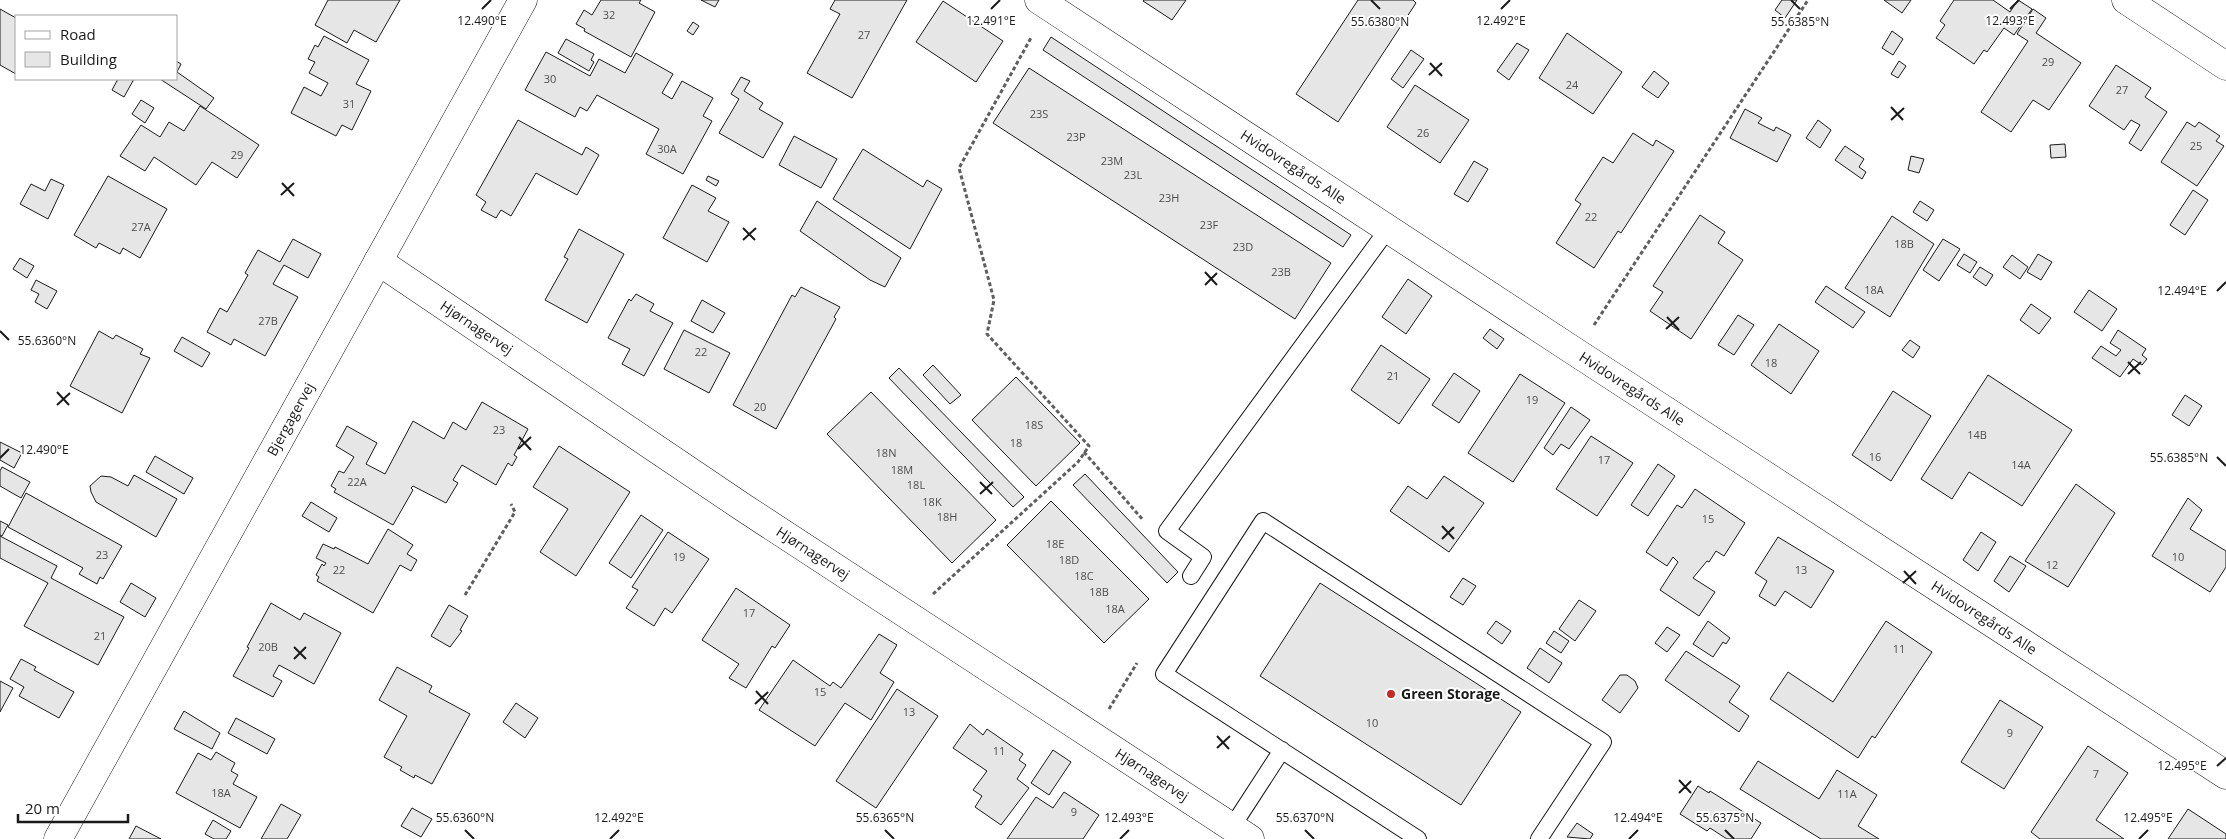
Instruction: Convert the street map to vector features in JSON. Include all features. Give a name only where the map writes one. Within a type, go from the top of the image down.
[{"type":"street","name":"Bjergagervej","points":[[58,839],[522,0]]},
{"type":"street","points":[[2126,0],[2226,66]]},
{"type":"street","name":"Hvidovregårds Alle","points":[[1044,3],[1576,353],[2226,775]]},
{"type":"street","name":"Hjørnagervej","points":[[378,261],[744,508],[1241,833]]},
{"type":"lane","points":[[1191,576],[1202,557],[1167,531],[1388,229]]},
{"type":"lane","points":[[1418,839],[1164,674],[1263,521],[1603,742],[1540,839]]},
{"type":"lane","points":[[1241,833],[1282,750]]},
{"type":"path","points":[[1576,353],[1808,0]]},
{"type":"path","points":[[908,616],[1078,462],[1089,446],[987,334],[994,300],[959,168],[1044,3]]},
{"type":"path","points":[[1084,452],[1147,525]]},
{"type":"path","points":[[465,595],[515,512],[511,504]]},
{"type":"building","points":[[328,0],[400,0],[376,42],[354,30],[347,43],[315,25]]},
{"type":"building","points":[[601,0],[641,0],[639,3],[655,12],[631,57],[584,31],[585,29],[576,24],[584,10],[592,15]]},
{"type":"building","points":[[701,0],[719,0],[715,7]]},
{"type":"building","points":[[835,0],[907,0],[852,98],[807,73],[840,14],[830,9]]},
{"type":"building","points":[[1144,0],[1186,0],[1172,20]]},
{"type":"building","points":[[1358,0],[1413,0],[1416,3],[1338,122],[1296,94]]},
{"type":"building","points":[[1782,0],[1797,0],[1785,18],[1775,10]]},
{"type":"building","points":[[1884,0],[1911,0],[1902,13]]},
{"type":"building","points":[[1954,0],[1993,0],[2010,12],[2018,0],[2032,9],[2014,35],[2004,28],[1987,52],[1984,50],[1974,64],[1936,38],[1945,25],[1940,21]]},
{"type":"building","points":[[943,1],[1003,41],[976,82],[916,42]]},
{"type":"building","points":[[0,9],[15,17],[15,73],[0,65]]},
{"type":"building","points":[[2033,9],[2046,18],[2036,33],[2081,63],[2049,110],[2033,100],[2011,132],[1981,112],[2028,41],[2017,34]]},
{"type":"building","points":[[693,22],[699,26],[693,35],[687,31]]},
{"type":"building","points":[[1892,31],[1903,39],[1893,55],[1882,48]]},
{"type":"building","points":[[1567,33],[1622,72],[1593,114],[1539,78]]},
{"type":"building","points":[[324,36],[369,60],[356,84],[371,91],[352,130],[342,125],[336,136],[291,113],[304,87],[321,96],[328,83],[309,73],[315,62],[308,59],[315,45],[318,47]]},
{"type":"building","points":[[1051,37],[1351,235],[1343,247],[1043,50]]},
{"type":"building","points":[[566,39],[594,54],[591,60],[594,62],[589,71],[558,53]]},
{"type":"building","points":[[1517,43],[1529,50],[1509,80],[1497,71]]},
{"type":"building","points":[[1411,50],[1424,59],[1403,88],[1391,79]]},
{"type":"building","points":[[546,52],[590,76],[599,59],[625,73],[636,53],[673,74],[662,93],[672,99],[682,81],[713,98],[703,116],[712,121],[683,174],[646,154],[659,129],[597,95],[587,111],[580,107],[575,117],[525,90]]},
{"type":"building","points":[[1899,61],[1906,66],[1898,78],[1891,74]]},
{"type":"building","points":[[2116,65],[2151,88],[2145,97],[2167,112],[2141,151],[2129,143],[2140,125],[2131,120],[2124,130],[2089,106]]},
{"type":"building","points":[[1029,68],[1331,263],[1295,319],[993,123]]},
{"type":"building","points":[[1654,71],[1669,83],[1658,98],[1642,87]]},
{"type":"building","points":[[178,73],[214,98],[206,109],[162,80],[178,80]]},
{"type":"building","points":[[741,77],[750,81],[744,91],[763,103],[759,109],[783,123],[763,158],[719,133],[739,99],[731,94]]},
{"type":"building","points":[[117,80],[133,80],[124,97],[112,90]]},
{"type":"building","points":[[1415,85],[1469,120],[1440,163],[1387,127]]},
{"type":"building","points":[[141,100],[154,108],[145,123],[132,114]]},
{"type":"building","points":[[200,106],[259,145],[237,178],[212,162],[196,185],[154,157],[145,171],[120,156],[141,125],[160,137],[169,122],[184,131]]},
{"type":"building","points":[[1745,109],[1762,118],[1758,123],[1774,131],[1776,127],[1791,135],[1777,162],[1730,138]]},
{"type":"building","points":[[518,120],[582,155],[586,147],[599,155],[577,195],[536,173],[511,216],[501,210],[496,218],[481,210],[486,202],[476,195]]},
{"type":"building","points":[[1818,120],[1831,130],[1820,148],[1806,138]]},
{"type":"building","points":[[2187,122],[2195,127],[2199,122],[2220,136],[2216,141],[2224,146],[2197,186],[2161,162]]},
{"type":"building","points":[[1633,133],[1653,146],[1656,140],[1674,151],[1621,233],[1618,231],[1594,268],[1556,243],[1581,204],[1575,200],[1603,157],[1613,163]]},
{"type":"building","points":[[794,136],[837,159],[821,188],[779,165]]},
{"type":"building","points":[[2065,144],[2066,157],[2051,158],[2050,145]]},
{"type":"building","points":[[1845,146],[1864,159],[1859,167],[1866,172],[1862,179],[1835,160]]},
{"type":"building","points":[[863,149],[923,187],[927,180],[942,189],[910,249],[833,199]]},
{"type":"building","points":[[1911,156],[1924,159],[1919,173],[1908,170]]},
{"type":"building","points":[[1474,161],[1488,169],[1468,202],[1454,194]]},
{"type":"building","points":[[108,176],[167,209],[140,258],[123,248],[120,254],[99,243],[96,248],[74,235]]},
{"type":"building","points":[[708,176],[719,181],[716,186],[706,180]]},
{"type":"building","points":[[51,179],[64,185],[48,219],[20,204],[31,184],[45,191]]},
{"type":"building","points":[[692,185],[716,198],[708,211],[729,222],[707,262],[663,238]]},
{"type":"building","points":[[2193,190],[2208,200],[2185,235],[2170,225]]},
{"type":"building","points":[[817,201],[901,258],[885,287],[870,280],[800,231]]},
{"type":"building","points":[[1920,201],[1934,210],[1927,221],[1913,212]]},
{"type":"building","points":[[1700,215],[1725,232],[1718,243],[1743,260],[1691,339],[1650,311],[1663,292],[1653,286]]},
{"type":"building","points":[[1892,216],[1934,244],[1890,317],[1845,288]]},
{"type":"building","points":[[579,229],[624,254],[587,323],[545,300],[568,259],[564,257]]},
{"type":"building","points":[[293,239],[321,254],[308,278],[284,265],[273,284],[298,297],[265,356],[234,339],[231,345],[207,332],[220,308],[227,312],[248,275],[245,273],[258,250],[280,262]]},
{"type":"building","points":[[1943,239],[1960,249],[1939,281],[1923,270]]},
{"type":"building","points":[[1964,254],[1977,262],[1970,273],[1957,265]]},
{"type":"building","points":[[2038,254],[2052,262],[2041,280],[2027,272]]},
{"type":"building","points":[[2012,255],[2028,267],[2020,279],[2003,267]]},
{"type":"building","points":[[20,258],[34,266],[27,278],[13,269]]},
{"type":"building","points":[[1980,267],[1993,275],[1986,286],[1973,277]]},
{"type":"building","points":[[1408,279],[1432,296],[1406,334],[1382,317]]},
{"type":"building","points":[[36,280],[57,291],[47,309],[35,302],[39,294],[31,290]]},
{"type":"building","points":[[1826,286],[1865,312],[1853,328],[1815,302]]},
{"type":"building","points":[[801,287],[840,307],[834,317],[836,319],[776,429],[733,405],[792,295],[795,297]]},
{"type":"building","points":[[2089,290],[2117,309],[2102,331],[2074,312]]},
{"type":"building","points":[[636,294],[654,304],[650,311],[673,323],[644,376],[622,364],[630,349],[608,338],[629,299],[631,301]]},
{"type":"building","points":[[702,300],[725,313],[713,333],[691,321]]},
{"type":"building","points":[[2031,304],[2051,318],[2039,334],[2020,320]]},
{"type":"building","points":[[1738,315],[1754,325],[1734,355],[1718,345]]},
{"type":"building","points":[[1779,324],[1819,351],[1791,394],[1751,365]]},
{"type":"building","points":[[1490,329],[1504,339],[1497,349],[1483,338]]},
{"type":"building","points":[[684,330],[730,353],[709,393],[664,369]]},
{"type":"building","points":[[2118,330],[2146,349],[2142,355],[2147,359],[2142,365],[2133,359],[2120,377],[2092,358],[2101,346],[2116,356],[2121,350],[2110,343]]},
{"type":"building","points":[[99,331],[113,339],[116,335],[143,349],[140,354],[150,358],[122,413],[70,386]]},
{"type":"building","points":[[182,337],[210,353],[202,367],[174,351]]},
{"type":"building","points":[[1910,340],[1920,347],[1913,358],[1902,350]]},
{"type":"building","points":[[1381,345],[1430,379],[1399,424],[1351,390]]},
{"type":"building","points":[[933,365],[961,395],[950,404],[923,375]]},
{"type":"building","points":[[899,368],[1024,497],[1013,507],[889,378]]},
{"type":"building","points":[[1454,373],[1480,391],[1459,423],[1432,405]]},
{"type":"building","points":[[1520,374],[1565,403],[1513,482],[1468,453]]},
{"type":"building","points":[[1988,375],[2072,430],[2022,506],[1969,472],[1952,499],[1921,479]]},
{"type":"building","points":[[1016,377],[1080,443],[1036,486],[972,420]]},
{"type":"building","points":[[1893,391],[1931,416],[1891,481],[1852,455]]},
{"type":"building","points":[[871,392],[996,520],[952,563],[827,434]]},
{"type":"building","points":[[2185,395],[2202,406],[2189,426],[2172,415]]},
{"type":"building","points":[[482,402],[528,429],[514,455],[517,457],[512,466],[508,463],[496,485],[462,465],[453,480],[458,483],[446,503],[413,486],[411,488],[413,490],[393,525],[334,492],[336,489],[331,486],[339,471],[344,473],[354,457],[336,446],[347,426],[377,443],[366,464],[385,474],[413,421],[444,439],[453,422],[466,430]]},
{"type":"building","points":[[1571,407],[1590,420],[1569,449],[1561,444],[1553,455],[1544,448]]},
{"type":"building","points":[[1591,436],[1633,463],[1597,516],[1556,489]]},
{"type":"building","points":[[0,442],[22,453],[14,468],[0,460]]},
{"type":"building","points":[[559,446],[630,492],[576,576],[540,552],[568,509],[533,487]]},
{"type":"building","points":[[155,456],[193,478],[184,494],[146,472]]},
{"type":"building","points":[[1658,464],[1675,476],[1648,516],[1631,505]]},
{"type":"building","points":[[2,467],[30,482],[21,498],[0,486],[0,471]]},
{"type":"building","points":[[1085,474],[1178,572],[1167,583],[1073,485]]},
{"type":"building","points":[[134,475],[177,499],[156,537],[96,502],[91,492],[90,486],[101,476],[111,477],[128,486]]},
{"type":"building","points":[[1444,476],[1484,503],[1449,552],[1390,511],[1408,486],[1427,499]]},
{"type":"building","points":[[2076,484],[2115,513],[2068,587],[2025,561]]},
{"type":"building","points":[[1695,489],[1745,523],[1724,556],[1716,551],[1709,562],[1707,561],[1693,578],[1715,592],[1699,616],[1660,590],[1678,562],[1673,557],[1667,566],[1646,552],[1677,505],[1682,508]]},
{"type":"building","points":[[26,493],[122,546],[103,579],[100,577],[97,584],[79,574],[83,568],[8,527]]},
{"type":"building","points":[[2188,498],[2202,510],[2190,529],[2226,551],[2226,567],[2210,592],[2152,556]]},
{"type":"building","points":[[1051,501],[1149,599],[1104,643],[1007,545]]},
{"type":"building","points":[[311,502],[337,518],[329,532],[302,516]]},
{"type":"building","points":[[641,515],[663,530],[631,578],[609,563]]},
{"type":"building","points":[[0,521],[8,525],[2,536],[0,535]]},
{"type":"building","points":[[388,529],[413,545],[407,554],[417,560],[411,571],[400,565],[373,613],[317,581],[319,577],[316,575],[322,564],[324,566],[326,563],[316,558],[323,544],[334,549],[335,547],[368,564]]},
{"type":"building","points":[[668,532],[709,559],[672,613],[665,608],[654,626],[626,608],[638,590],[632,587]]},
{"type":"building","points":[[1981,532],[1996,542],[1978,571],[1963,560]]},
{"type":"building","points":[[0,536],[57,566],[51,578],[124,617],[98,665],[24,626],[48,583],[0,558]]},
{"type":"building","points":[[1778,537],[1834,571],[1811,608],[1785,591],[1775,606],[1759,596],[1767,581],[1755,573]]},
{"type":"building","points":[[2010,556],[2026,566],[2009,592],[1994,581]]},
{"type":"building","points":[[1463,578],[1476,586],[1463,605],[1450,597]]},
{"type":"building","points":[[131,583],[156,598],[145,617],[120,602]]},
{"type":"building","name":"Green Storage","points":[[1320,583],[1521,712],[1461,805],[1260,676]]},
{"type":"building","points":[[736,588],[790,625],[775,648],[772,646],[746,688],[729,678],[739,664],[702,640]]},
{"type":"building","points":[[1579,600],[1596,611],[1575,641],[1559,629]]},
{"type":"building","points":[[271,603],[300,620],[304,613],[341,633],[314,684],[279,665],[273,676],[282,681],[273,697],[233,676]]},
{"type":"building","points":[[449,605],[468,616],[460,630],[462,631],[450,647],[431,636]]},
{"type":"building","points":[[1496,621],[1511,631],[1502,644],[1487,633]]},
{"type":"building","points":[[1708,621],[1730,638],[1726,644],[1723,642],[1713,657],[1693,644]]},
{"type":"building","points":[[1886,621],[1932,652],[1875,738],[1872,736],[1858,758],[1770,699],[1788,672],[1833,702]]},
{"type":"building","points":[[1667,627],[1680,635],[1667,652],[1655,643]]},
{"type":"building","points":[[1554,631],[1569,641],[1561,653],[1546,643]]},
{"type":"building","points":[[879,634],[897,645],[880,673],[894,682],[871,720],[845,703],[815,746],[759,710],[793,660],[830,686],[833,682],[841,688]]},
{"type":"building","points":[[1540,648],[1562,663],[1549,683],[1527,668]]},
{"type":"building","points":[[1686,651],[1740,686],[1729,702],[1749,716],[1739,732],[1665,680]]},
{"type":"building","points":[[21,659],[36,667],[34,670],[74,692],[59,718],[19,696],[24,687],[10,679]]},
{"type":"building","points":[[397,667],[432,686],[429,692],[470,714],[432,784],[415,775],[414,778],[400,770],[402,767],[384,757],[407,716],[379,700]]},
{"type":"building","points":[[1620,675],[1627,675],[1635,681],[1638,688],[1620,713],[1602,700]]},
{"type":"building","points":[[0,681],[13,688],[0,712]]},
{"type":"building","points":[[897,689],[938,716],[876,808],[836,781]]},
{"type":"building","points":[[2000,700],[2043,727],[2004,789],[1961,762]]},
{"type":"building","points":[[516,703],[538,718],[525,738],[503,722]]},
{"type":"building","points":[[184,711],[220,733],[212,749],[174,729]]},
{"type":"building","points":[[236,718],[275,739],[267,754],[228,733]]},
{"type":"building","points":[[970,724],[983,735],[987,729],[1023,754],[1019,760],[1026,765],[1017,779],[1029,788],[1001,825],[975,807],[982,796],[973,790],[987,771],[953,748]]},
{"type":"building","points":[[2088,746],[2128,773],[2096,820],[2124,839],[2040,839],[2031,832]]},
{"type":"building","points":[[1053,750],[1071,762],[1049,795],[1031,783]]},
{"type":"building","points":[[216,752],[235,763],[231,771],[238,775],[233,784],[257,797],[240,828],[176,793],[198,753],[211,760]]},
{"type":"building","points":[[1758,761],[1819,799],[1837,770],[1877,795],[1858,826],[1879,839],[1821,839],[1740,789]]},
{"type":"building","points":[[1698,786],[1709,793],[1710,791],[1761,823],[1751,839],[1727,839],[1710,828],[1707,831],[1680,814]]},
{"type":"building","points":[[1064,792],[1099,815],[1083,839],[1007,839],[1036,797],[1053,808]]},
{"type":"building","points":[[281,804],[301,815],[287,839],[261,839]]},
{"type":"building","points":[[412,808],[432,819],[421,837],[401,826]]},
{"type":"building","points":[[2188,809],[2226,834],[2226,839],[2168,839]]},
{"type":"building","points":[[213,820],[231,831],[226,839],[214,839],[205,834]]},
{"type":"building","points":[[1577,823],[1593,834],[1590,839],[1567,837]]},
{"type":"building","points":[[136,826],[161,839],[129,839]]},
{"type":"place","name":"Green Storage","points":[[1391,694]]}]
